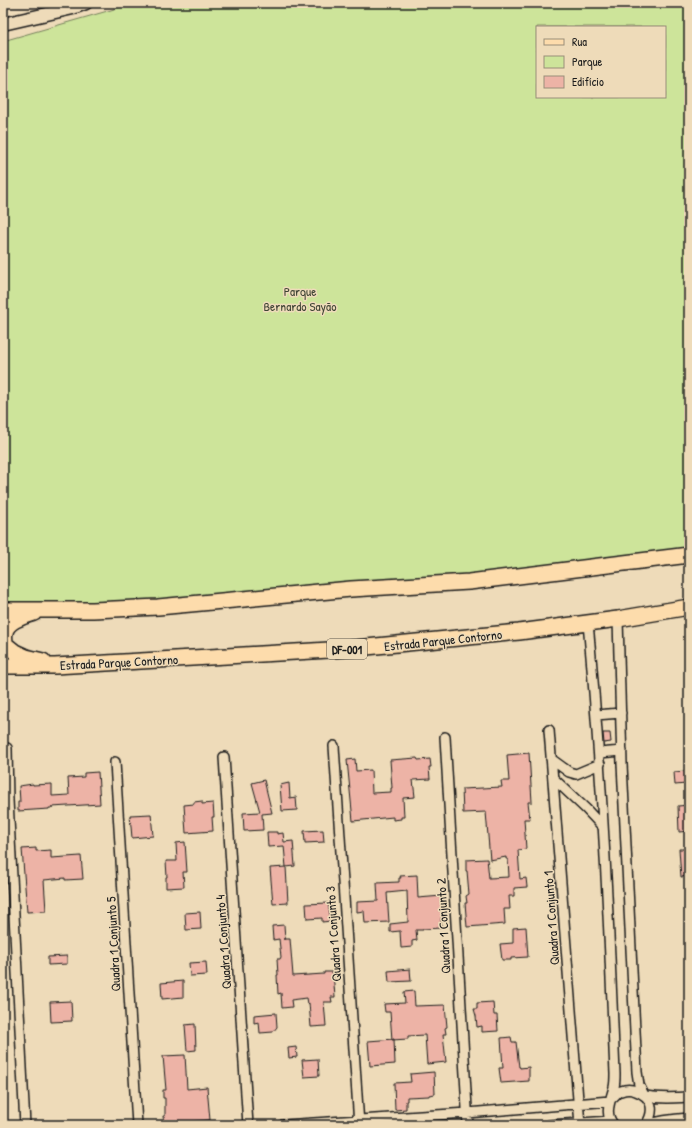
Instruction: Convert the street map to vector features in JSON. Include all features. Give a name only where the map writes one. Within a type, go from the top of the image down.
[{"type":"main road","points":[[3,610],[93,610],[151,607],[351,589],[469,582],[689,555]]},
{"type":"main road","name":"Estrada Parque Contorno","points":[[3,666],[55,666],[346,649],[519,632],[618,619],[689,607]]},
{"type":"main road","points":[[44,610],[22,617],[7,627],[4,632],[5,644],[15,652],[42,660],[55,666]]},
{"type":"street","points":[[3,24],[73,8],[86,3]]},
{"type":"street","points":[[618,619],[622,751],[637,1072],[639,1085],[650,1103],[650,1119],[646,1125]]},
{"type":"street","points":[[550,1125],[612,1124],[608,1114],[608,1108],[614,1085],[615,1074],[600,764],[588,623]]},
{"type":"street","points":[[596,715],[621,713]]},
{"type":"street","name":"Quadra 1 Conjunto 1","points":[[549,730],[580,1124]]},
{"type":"street","name":"Quadra 1 Conjunto 2","points":[[445,737],[468,1125]]},
{"type":"street","name":"Quadra 1 Conjunto 3","points":[[334,746],[358,1122]]},
{"type":"street","points":[[7,748],[8,800],[25,1125]]},
{"type":"street","points":[[599,753],[622,751]]},
{"type":"street","name":"Quadra 1 Conjunto 4","points":[[224,757],[248,1125]]},
{"type":"street","points":[[551,759],[569,772],[576,774],[600,764]]},
{"type":"street","name":"Quadra 1 Conjunto 5","points":[[115,762],[137,1125]]},
{"type":"street","points":[[553,778],[603,827]]},
{"type":"street","points":[[284,1125],[358,1122],[578,1104],[610,1100],[620,1091],[631,1089],[657,1099],[689,1097]]},
{"type":"street","points":[[646,1125],[658,1121],[689,1118]]},
{"type":"green space","name":"Parque Bernardo Sayão","points":[[131,3],[689,3],[689,556],[3,615],[3,41]]},
{"type":"building","points":[[603,733],[610,733],[611,742],[604,743]]},
{"type":"building","points":[[529,753],[532,802],[528,802],[530,819],[524,819],[526,849],[518,850],[520,879],[526,878],[527,887],[514,888],[514,896],[509,896],[510,909],[504,909],[505,924],[467,927],[465,903],[467,903],[466,896],[469,894],[466,860],[487,859],[489,878],[509,877],[508,859],[506,859],[506,857],[490,860],[486,812],[463,813],[462,789],[502,787],[501,781],[509,781],[507,755]]},
{"type":"building","points":[[417,758],[418,760],[430,759],[430,779],[413,780],[415,797],[403,798],[404,817],[393,820],[393,817],[353,821],[347,760],[355,759],[356,771],[371,770],[372,793],[391,792],[390,760]]},
{"type":"building","points":[[685,771],[686,784],[675,785],[674,772]]},
{"type":"building","points":[[98,772],[100,804],[18,811],[18,802],[20,802],[19,786],[52,784],[52,796],[69,795],[68,778],[84,777],[84,773]]},
{"type":"building","points":[[264,780],[272,813],[262,814],[263,830],[244,831],[243,813],[260,812],[252,783]]},
{"type":"building","points":[[289,783],[290,798],[296,797],[297,810],[282,811],[280,785]]},
{"type":"building","points":[[202,801],[202,804],[213,803],[213,831],[186,833],[184,805]]},
{"type":"building","points":[[689,805],[689,831],[679,832],[678,806]]},
{"type":"building","points":[[151,814],[153,836],[132,838],[130,815]]},
{"type":"building","points":[[323,830],[324,842],[305,843],[304,831]]},
{"type":"building","points":[[267,832],[277,832],[277,834],[283,833],[284,842],[293,841],[295,866],[286,867],[284,846],[268,847]]},
{"type":"building","points":[[185,842],[187,872],[183,872],[184,887],[166,888],[166,861],[177,861],[176,843]]},
{"type":"building","points":[[36,848],[36,851],[51,850],[51,858],[81,856],[83,879],[65,880],[65,878],[44,880],[46,911],[27,912],[22,849]]},
{"type":"building","points":[[679,849],[689,849],[689,876],[681,877]]},
{"type":"building","points":[[286,867],[288,903],[273,904],[270,868]]},
{"type":"building","points":[[417,875],[418,898],[442,896],[443,918],[441,918],[441,928],[416,930],[417,940],[412,941],[412,947],[401,948],[400,931],[390,932],[390,924],[408,922],[407,891],[387,893],[389,922],[365,923],[364,911],[357,912],[357,902],[378,901],[377,883],[399,882],[399,878],[401,878],[400,876]]},
{"type":"building","points":[[328,903],[331,921],[322,922],[322,918],[307,919],[306,904]]},
{"type":"building","points":[[200,912],[201,929],[186,930],[185,913]]},
{"type":"building","points":[[284,925],[285,939],[290,939],[293,976],[333,972],[335,997],[331,997],[332,1002],[324,1002],[326,1026],[311,1027],[309,1003],[308,1004],[307,998],[291,1000],[292,1007],[282,1008],[281,993],[278,994],[277,975],[277,959],[280,959],[281,957],[279,939],[273,940],[272,926]]},
{"type":"building","points":[[526,927],[528,957],[502,960],[500,944],[513,943],[513,928]]},
{"type":"building","points":[[67,956],[67,964],[48,965],[48,957]]},
{"type":"building","points":[[206,962],[207,975],[190,976],[189,963]]},
{"type":"building","points":[[410,969],[411,981],[389,982],[388,971]]},
{"type":"building","points":[[183,981],[183,997],[162,999],[161,983]]},
{"type":"building","points":[[414,991],[415,1006],[445,1005],[447,1027],[445,1028],[446,1034],[443,1034],[446,1062],[427,1064],[425,1035],[408,1036],[408,1039],[392,1040],[390,1012],[385,1012],[384,1004],[405,1003],[404,992]]},
{"type":"building","points":[[71,1001],[72,1021],[51,1022],[50,1002]]},
{"type":"building","points":[[493,1002],[494,1015],[497,1015],[498,1031],[482,1032],[482,1026],[477,1027],[474,1009],[477,1009],[477,1003]]},
{"type":"building","points":[[276,1013],[277,1027],[273,1032],[260,1033],[259,1022],[254,1023],[254,1015]]},
{"type":"building","points":[[195,1024],[196,1050],[187,1051],[185,1025]]},
{"type":"building","points":[[511,1037],[512,1042],[516,1042],[519,1067],[529,1067],[529,1081],[501,1083],[499,1068],[503,1068],[501,1038]]},
{"type":"building","points":[[394,1039],[395,1064],[370,1066],[368,1041]]},
{"type":"building","points":[[296,1047],[297,1057],[289,1058],[288,1048]]},
{"type":"building","points":[[185,1055],[187,1089],[207,1087],[210,1120],[176,1123],[176,1125],[164,1125],[163,1116],[165,1116],[165,1098],[163,1098],[163,1090],[166,1090],[163,1056]]},
{"type":"building","points":[[318,1059],[319,1076],[304,1077],[302,1060]]},
{"type":"building","points":[[434,1072],[435,1094],[429,1096],[407,1097],[406,1109],[395,1110],[394,1083],[411,1082],[410,1074]]}]
